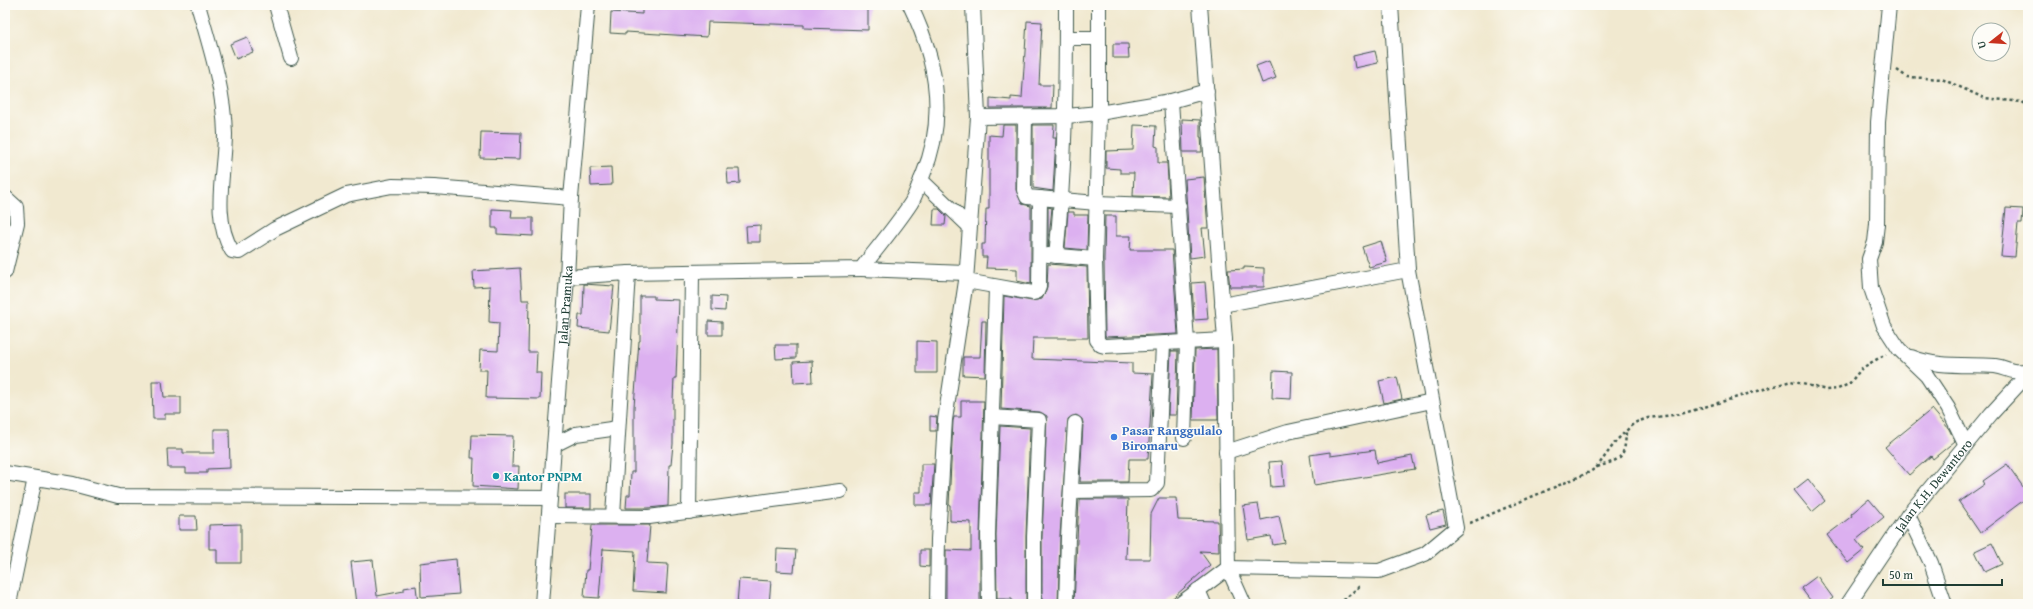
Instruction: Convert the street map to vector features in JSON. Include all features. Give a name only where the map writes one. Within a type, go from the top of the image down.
[{"type":"street","points":[[198,5],[218,74],[225,133],[221,218],[224,233],[232,251],[239,252],[275,229],[346,195],[392,186],[434,187],[571,198]]},
{"type":"street","points":[[276,5],[291,58]]},
{"type":"street","name":"Jalan Pramuka","points":[[542,604],[550,516],[550,498],[567,277],[571,198],[588,5]]},
{"type":"street","points":[[861,269],[912,202],[935,139],[938,113],[937,88],[931,58],[910,5]]},
{"type":"street","points":[[937,604],[938,539],[945,420],[966,277],[978,117],[973,5]]},
{"type":"street","points":[[1056,256],[1062,199],[1066,116],[1066,5]]},
{"type":"street","points":[[1099,5],[1099,114],[1095,259],[1096,332],[1100,343],[1105,346],[1224,340]]},
{"type":"street","points":[[1200,5],[1224,340],[1228,568],[1244,604]]},
{"type":"street","points":[[1180,604],[1228,568],[1378,571],[1425,554],[1456,528],[1408,270],[1391,5]]},
{"type":"street","points":[[1889,5],[1878,122],[1877,224],[1875,242],[1869,259],[1871,288],[1884,326],[1904,352],[1927,376],[1948,408],[1966,444]]},
{"type":"street","points":[[1066,38],[1099,38]]},
{"type":"street","points":[[978,117],[1099,114],[1171,101],[1207,91]]},
{"type":"street","points":[[1171,101],[1187,342],[1184,438]]},
{"type":"street","points":[[1025,117],[1025,193],[1029,198],[1062,199],[1097,203],[1178,206]]},
{"type":"street","points":[[921,180],[969,226]]},
{"type":"street","points":[[5,197],[16,207],[17,223],[5,272]]},
{"type":"street","points":[[567,277],[628,273],[692,274],[861,269],[966,277],[996,288],[1033,293],[1037,292],[1039,287],[1040,198]]},
{"type":"street","points":[[1039,254],[1095,259]]},
{"type":"street","points":[[1222,305],[1408,270]]},
{"type":"street","points":[[613,516],[628,273]]},
{"type":"street","points":[[689,512],[692,274]]},
{"type":"street","points":[[989,604],[996,288]]},
{"type":"street","points":[[1071,491],[1151,490],[1157,483],[1163,344]]},
{"type":"street","points":[[1904,352],[1925,362],[1949,365],[1997,366],[2015,373],[2028,370]]},
{"type":"street","name":"Jalan K.H. Dewantoro","points":[[1848,604],[1908,515],[2007,395],[2028,374]]},
{"type":"street","points":[[1226,452],[1288,432],[1432,401]]},
{"type":"street","points":[[992,417],[1039,420],[1034,537],[1034,604]]},
{"type":"street","points":[[1066,604],[1075,422]]},
{"type":"street","points":[[554,445],[576,434],[618,428]]},
{"type":"street","points":[[5,473],[73,484],[118,496],[185,498],[550,498]]},
{"type":"street","points":[[9,604],[35,478]]},
{"type":"street","points":[[550,516],[649,517],[840,491]]},
{"type":"street","points":[[1908,515],[1932,564],[1945,604]]},
{"type":"street","points":[[1198,590],[1204,604]]},
{"type":"path","points":[[1884,60],[1907,77],[1942,80],[1984,98],[2022,102],[2028,105]]},
{"type":"path","points":[[1597,467],[1617,440],[1634,423],[1648,418],[1681,414],[1791,381],[1826,390],[1838,389],[1849,384],[1862,368],[1882,356],[1904,352]]},
{"type":"path","points":[[1456,528],[1533,498],[1621,457],[1626,450],[1626,431]]},
{"type":"path","points":[[1339,604],[1378,571]]},
{"type":"building","points":[[642,5],[868,5],[868,30],[804,28],[804,25],[708,22],[707,37],[626,32],[626,34],[610,33],[611,12],[642,14]]},
{"type":"building","points":[[1027,21],[1042,22],[1039,85],[1053,85],[1052,108],[990,108],[990,98],[1011,100],[1011,97],[1022,98]]},
{"type":"building","points":[[247,37],[253,52],[236,59],[230,44]]},
{"type":"building","points":[[1113,44],[1128,44],[1129,58],[1113,58]]},
{"type":"building","points":[[1375,51],[1378,63],[1355,68],[1353,56]]},
{"type":"building","points":[[1269,61],[1276,78],[1262,83],[1256,66]]},
{"type":"building","points":[[1182,119],[1200,120],[1202,152],[1183,152]]},
{"type":"building","points":[[1003,125],[1016,125],[1016,190],[1022,204],[1031,206],[1031,284],[1017,281],[1017,269],[986,268],[987,257],[982,257],[982,244],[985,244],[986,209],[989,209],[989,135],[1002,136]]},
{"type":"building","points":[[1033,125],[1054,125],[1053,138],[1056,138],[1053,191],[1033,188]]},
{"type":"building","points":[[1134,125],[1156,126],[1155,146],[1158,147],[1158,163],[1167,163],[1169,197],[1133,196],[1134,173],[1120,173],[1120,169],[1106,168],[1106,151],[1133,150]]},
{"type":"building","points":[[481,132],[521,133],[520,159],[480,158]]},
{"type":"building","points":[[611,167],[612,185],[591,186],[590,168]]},
{"type":"building","points":[[727,169],[739,169],[740,183],[728,184]]},
{"type":"building","points":[[1204,177],[1208,228],[1202,228],[1205,256],[1190,258],[1185,179]]},
{"type":"building","points":[[1048,207],[1052,208],[1048,247]]},
{"type":"building","points":[[2006,208],[2023,209],[2022,223],[2018,223],[2015,257],[2001,256]]},
{"type":"building","points":[[492,209],[512,210],[511,218],[533,218],[533,236],[497,234],[497,228],[492,228]]},
{"type":"building","points":[[934,209],[939,209],[946,216],[945,225],[933,225]]},
{"type":"building","points":[[1068,212],[1074,212],[1074,215],[1088,215],[1087,250],[1065,248]]},
{"type":"building","points":[[1105,216],[1116,216],[1116,236],[1131,236],[1130,250],[1172,250],[1178,334],[1105,337]]},
{"type":"building","points":[[760,225],[760,242],[747,242],[746,226]]},
{"type":"building","points":[[1381,241],[1387,262],[1369,267],[1362,247]]},
{"type":"building","points":[[1048,264],[1087,267],[1088,338],[1033,338],[1032,359],[1132,363],[1132,373],[1153,374],[1148,459],[1129,459],[1128,482],[1080,482],[1083,423],[1082,419],[1076,415],[1068,419],[1060,536],[1058,604],[1042,604],[1042,537],[1047,416],[1040,412],[1001,409],[1004,296],[1032,301],[1042,299],[1047,287]]},
{"type":"building","points":[[1244,267],[1264,268],[1264,287],[1230,287],[1228,270],[1244,269]]},
{"type":"building","points":[[520,268],[522,300],[529,300],[528,352],[537,352],[536,373],[541,373],[540,399],[486,398],[487,370],[479,370],[480,350],[498,351],[499,323],[489,322],[490,286],[474,287],[473,271]]},
{"type":"building","points":[[1205,282],[1208,319],[1194,320],[1192,283]]},
{"type":"building","points":[[584,284],[614,286],[609,331],[578,328],[579,315],[583,315]]},
{"type":"building","points":[[640,296],[654,296],[654,299],[679,300],[676,378],[674,378],[673,400],[673,444],[671,465],[669,465],[668,506],[626,508],[627,495],[630,495],[631,472],[634,472],[634,407],[640,341]]},
{"type":"building","points":[[712,296],[726,297],[725,311],[712,310]]},
{"type":"building","points":[[708,321],[722,322],[722,335],[708,335]]},
{"type":"building","points":[[982,321],[986,321],[985,376],[963,375],[963,357],[980,357]]},
{"type":"building","points":[[917,341],[937,342],[937,373],[917,373]]},
{"type":"building","points":[[775,345],[796,345],[796,358],[776,359]]},
{"type":"building","points":[[1217,349],[1218,420],[1193,420],[1195,350]]},
{"type":"building","points":[[1171,351],[1178,351],[1176,415],[1168,415]]},
{"type":"building","points":[[812,361],[813,382],[794,383],[793,362]]},
{"type":"building","points":[[1273,371],[1292,372],[1291,399],[1272,398]]},
{"type":"building","points":[[1397,377],[1402,399],[1384,403],[1379,381]]},
{"type":"building","points":[[152,381],[162,381],[164,397],[181,397],[181,414],[165,414],[165,419],[153,419]]},
{"type":"building","points":[[961,401],[984,401],[980,535],[980,604],[946,604],[946,550],[971,551],[971,522],[950,521],[949,505],[953,421],[954,417],[961,417]]},
{"type":"building","points":[[1932,409],[1949,429],[1955,441],[1933,459],[1931,456],[1909,475],[1885,447]]},
{"type":"building","points":[[930,416],[937,417],[936,431],[930,431]]},
{"type":"building","points":[[1000,426],[1030,428],[1026,537],[1026,604],[1012,604],[1012,599],[997,599],[996,535]]},
{"type":"building","points":[[214,429],[229,429],[230,468],[207,469],[207,473],[186,473],[186,468],[168,468],[167,449],[183,449],[183,453],[214,453]]},
{"type":"building","points":[[472,435],[513,436],[512,466],[519,466],[518,489],[473,486],[474,458],[471,458]]},
{"type":"building","points":[[1375,450],[1377,463],[1412,456],[1415,469],[1314,485],[1310,455],[1330,452],[1330,456]]},
{"type":"building","points":[[1282,461],[1284,486],[1271,487],[1269,462]]},
{"type":"building","points":[[921,464],[934,464],[931,505],[915,505],[915,492],[921,492]]},
{"type":"building","points":[[2007,464],[2028,494],[2028,497],[1980,533],[1959,502],[1985,484],[1983,481]]},
{"type":"building","points":[[1808,479],[1825,501],[1812,512],[1794,490]]},
{"type":"building","points":[[565,494],[591,494],[591,508],[565,508]]},
{"type":"building","points":[[1159,498],[1176,498],[1178,520],[1218,521],[1219,552],[1200,551],[1210,565],[1166,604],[1074,604],[1079,499],[1128,499],[1126,559],[1150,559],[1151,514]]},
{"type":"building","points":[[1869,499],[1884,517],[1856,540],[1864,550],[1848,563],[1827,535],[1852,516],[1851,514]]},
{"type":"building","points":[[1258,504],[1261,520],[1279,516],[1285,543],[1273,545],[1271,536],[1248,540],[1243,506]]},
{"type":"building","points":[[1443,511],[1446,524],[1430,528],[1426,515]]},
{"type":"building","points":[[179,516],[196,516],[197,530],[179,530]]},
{"type":"building","points":[[241,524],[241,563],[217,563],[217,549],[209,549],[209,525]]},
{"type":"building","points":[[592,525],[650,525],[647,563],[668,564],[666,593],[633,591],[635,551],[603,549],[599,598],[584,597]]},
{"type":"building","points":[[1992,543],[2002,564],[1985,572],[1975,551]]},
{"type":"building","points":[[777,549],[796,550],[794,572],[776,571]]},
{"type":"building","points":[[920,550],[929,550],[929,567],[920,566]]},
{"type":"building","points":[[456,559],[459,594],[421,597],[420,563]]},
{"type":"building","points":[[373,560],[377,596],[404,591],[404,588],[416,586],[418,604],[356,604],[351,562]]},
{"type":"building","points":[[1817,576],[1833,598],[1825,604],[1813,604],[1801,588]]},
{"type":"building","points":[[739,579],[771,581],[769,604],[737,604]]},
{"type":"place","name":"Pasar Ranggulalo Biromaru","points":[[1114,437]]},
{"type":"place","name":"Kantor PNPM","points":[[496,476]]}]
